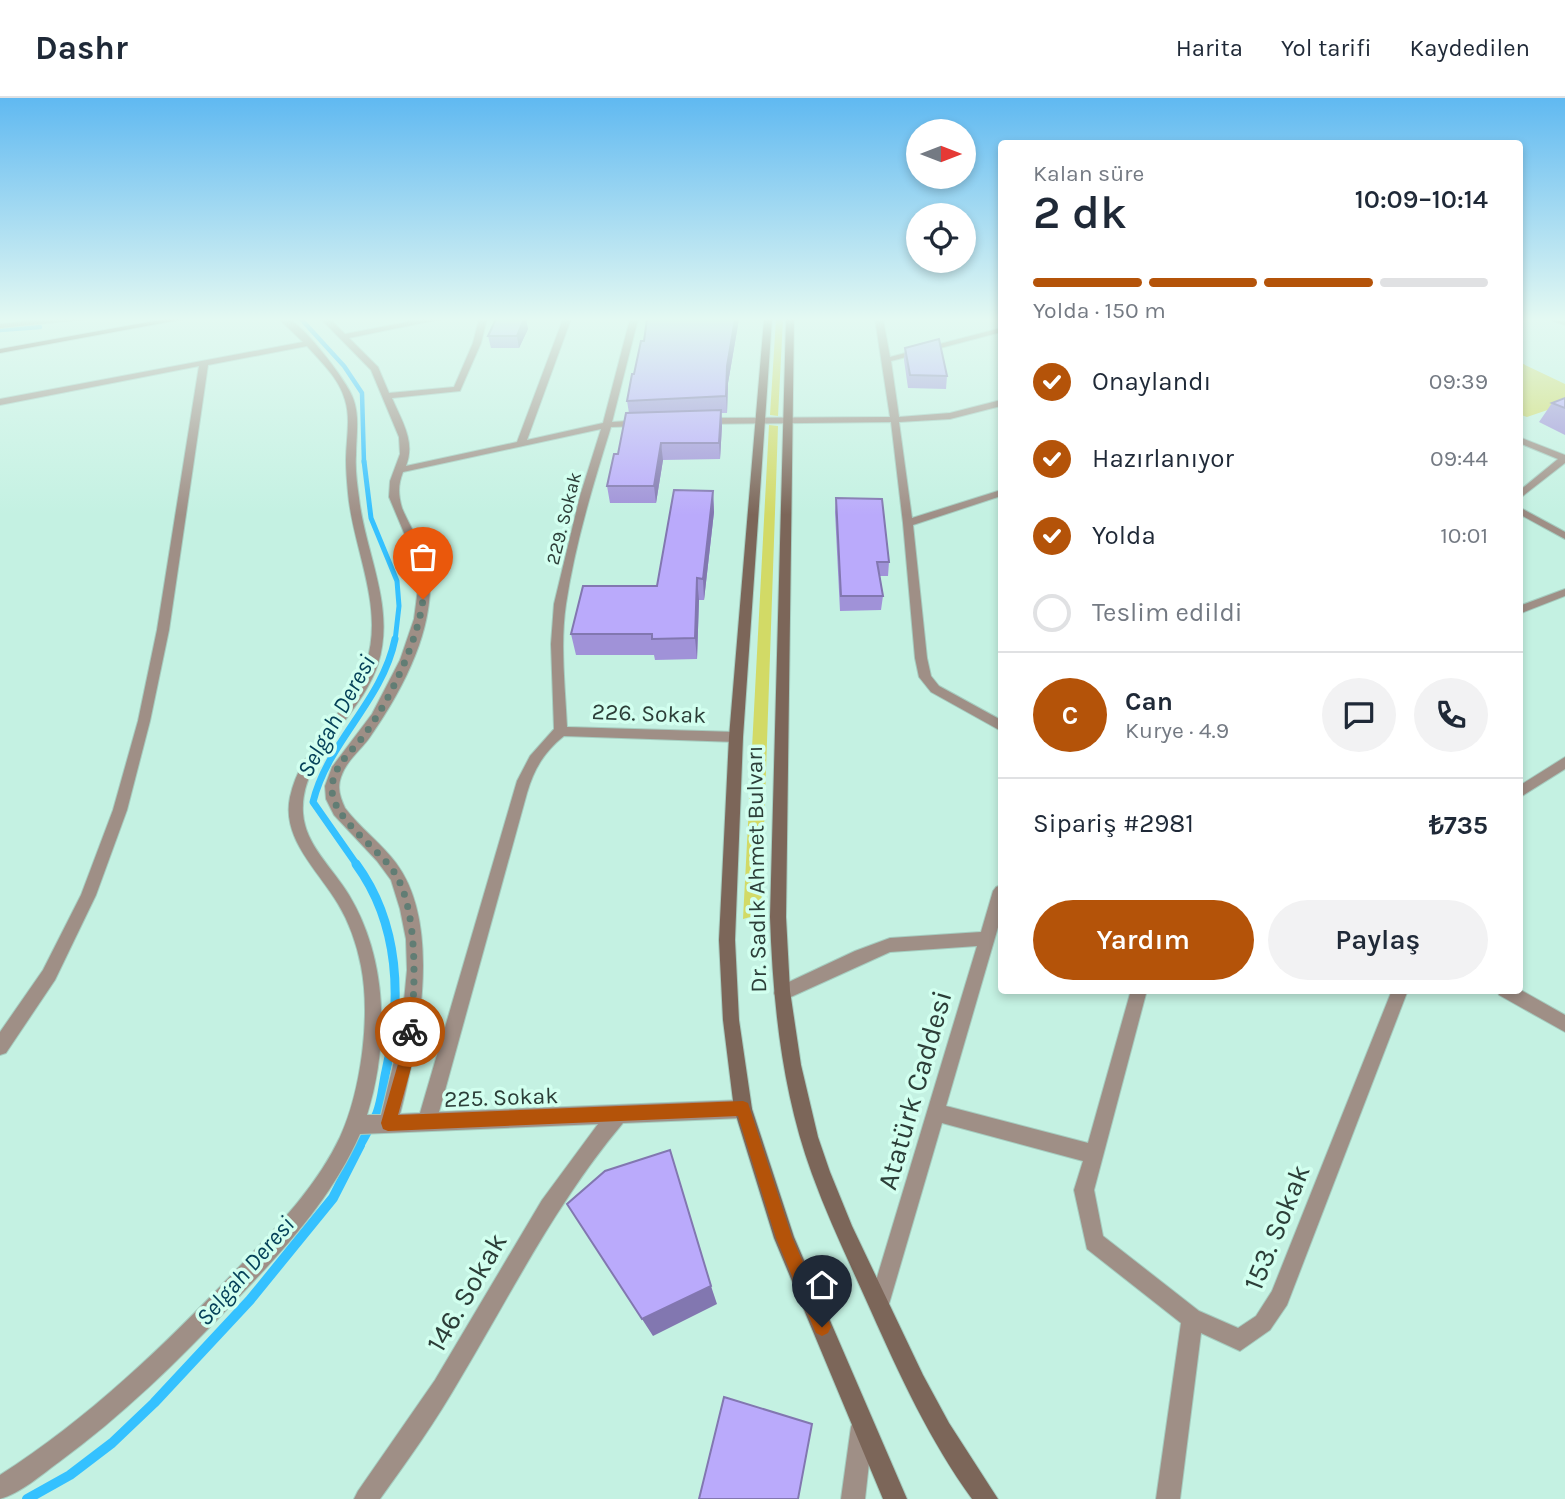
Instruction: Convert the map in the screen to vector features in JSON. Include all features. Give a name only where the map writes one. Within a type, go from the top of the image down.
[{"type":"main road","name":"Dr. Sadık Ahmet Bulvarı","points":[[763,384],[736,737],[727,984],[743,1109],[784,1238],[895,1499]]},
{"type":"main road","name":"Dr. Sadık Ahmet Bulvarı","points":[[787,384],[779,957],[790,1054],[807,1130],[833,1206],[920,1396],[968,1476],[986,1499]]},
{"type":"street","points":[[0,402],[92,384]]},
{"type":"street","points":[[0,1047],[23,1018],[79,916],[115,821],[155,677],[201,384]]},
{"type":"street","points":[[0,1488],[42,1462],[107,1412],[219,1303],[306,1206],[331,1171],[355,1125],[367,1065],[370,972],[362,940],[345,901],[302,837],[296,819],[296,802],[301,780],[313,758],[365,684],[373,661],[376,601],[358,530],[351,464],[352,410],[349,394],[341,384]]},
{"type":"street","points":[[381,384],[407,447],[406,459],[394,483],[394,496],[420,557],[425,581],[421,617],[413,643],[391,687],[366,734],[338,766],[332,786],[334,805],[397,876],[411,924],[415,995],[407,1057],[388,1123]]},
{"type":"street","points":[[385,396],[457,389],[459,384]]},
{"type":"street","points":[[521,444],[543,384]]},
{"type":"street","name":"229. Sokak","points":[[561,731],[557,643],[560,604],[584,496],[617,384]]},
{"type":"street","points":[[889,384],[925,677],[935,690],[998,724]]},
{"type":"street","points":[[697,421],[893,420],[950,416],[998,404]]},
{"type":"street","points":[[399,470],[607,425],[659,422]]},
{"type":"street","points":[[1523,442],[1565,458],[1523,493]]},
{"type":"street","points":[[908,523],[998,494]]},
{"type":"street","points":[[1523,512],[1565,536]]},
{"type":"street","points":[[1523,608],[1565,592]]},
{"type":"street","name":"226. Sokak","points":[[561,731],[736,737]]},
{"type":"street","name":"225. Sokak","points":[[561,731],[545,743],[531,762],[521,784],[427,1122],[743,1109]]},
{"type":"street","points":[[1523,790],[1565,762]]},
{"type":"street","name":"Atatürk Caddesi","points":[[879,1304],[998,901]]},
{"type":"street","points":[[782,993],[890,945],[987,938]]},
{"type":"street","name":"153. Sokak","points":[[1138,994],[1084,1190],[1094,1242],[1192,1318],[1240,1340],[1263,1323],[1280,1298],[1397,994]]},
{"type":"street","points":[[1512,994],[1565,1024]]},
{"type":"street","points":[[937,1113],[1093,1154]]},
{"type":"street","name":"146. Sokak","points":[[366,1499],[453,1371],[566,1179],[589,1146],[617,1116]]},
{"type":"street","points":[[355,1125],[427,1122]]},
{"type":"street","points":[[1168,1499],[1192,1318]]},
{"type":"street","points":[[853,1499],[863,1422]]},
{"type":"green space","points":[[772,384],[780,384],[778,416],[770,415]]},
{"type":"green space","points":[[1523,384],[1565,384],[1565,404],[1527,417],[1523,416]]},
{"type":"green space","points":[[769,425],[778,426],[761,914],[743,919]]},
{"type":"building","points":[[630,384],[726,384],[726,396],[627,401]]},
{"type":"building","points":[[1565,398],[1565,408],[1552,403]]},
{"type":"building","points":[[721,410],[719,443],[661,443],[654,486],[607,486],[614,454],[618,454],[626,413]]},
{"type":"building","points":[[674,490],[713,491],[703,579],[697,578],[695,638],[652,639],[652,634],[571,634],[583,586],[657,586]]},
{"type":"building","points":[[836,498],[882,499],[889,562],[877,562],[883,596],[841,596]]},
{"type":"building","points":[[670,1150],[711,1286],[642,1319],[567,1204],[605,1171]]},
{"type":"building","points":[[724,1397],[812,1424],[798,1499],[699,1499]]},
{"type":"waterway","name":"Selgah Deresi","points":[[356,384],[362,393],[364,463]]},
{"type":"waterway","name":"Selgah Deresi","points":[[364,461],[371,518],[397,581],[399,606],[395,641]]},
{"type":"waterway","name":"Selgah Deresi","points":[[357,865],[313,802],[330,760],[379,682],[395,639]]},
{"type":"waterway","name":"Selgah Deresi","points":[[356,864],[371,887],[382,912],[394,963],[395,990],[391,1044],[380,1103],[359,1147]]},
{"type":"waterway","name":"Selgah Deresi","points":[[27,1499],[70,1475],[112,1443],[154,1403],[250,1300],[333,1198],[360,1145]]},
{"type":"way so far","points":[[410,1032],[415,995],[411,924],[397,876],[334,805],[332,786],[338,766],[366,734],[413,643],[423,599]]},
{"type":"route","points":[[410,1032],[407,1057],[388,1123],[743,1109],[784,1238],[822,1327]]}]
